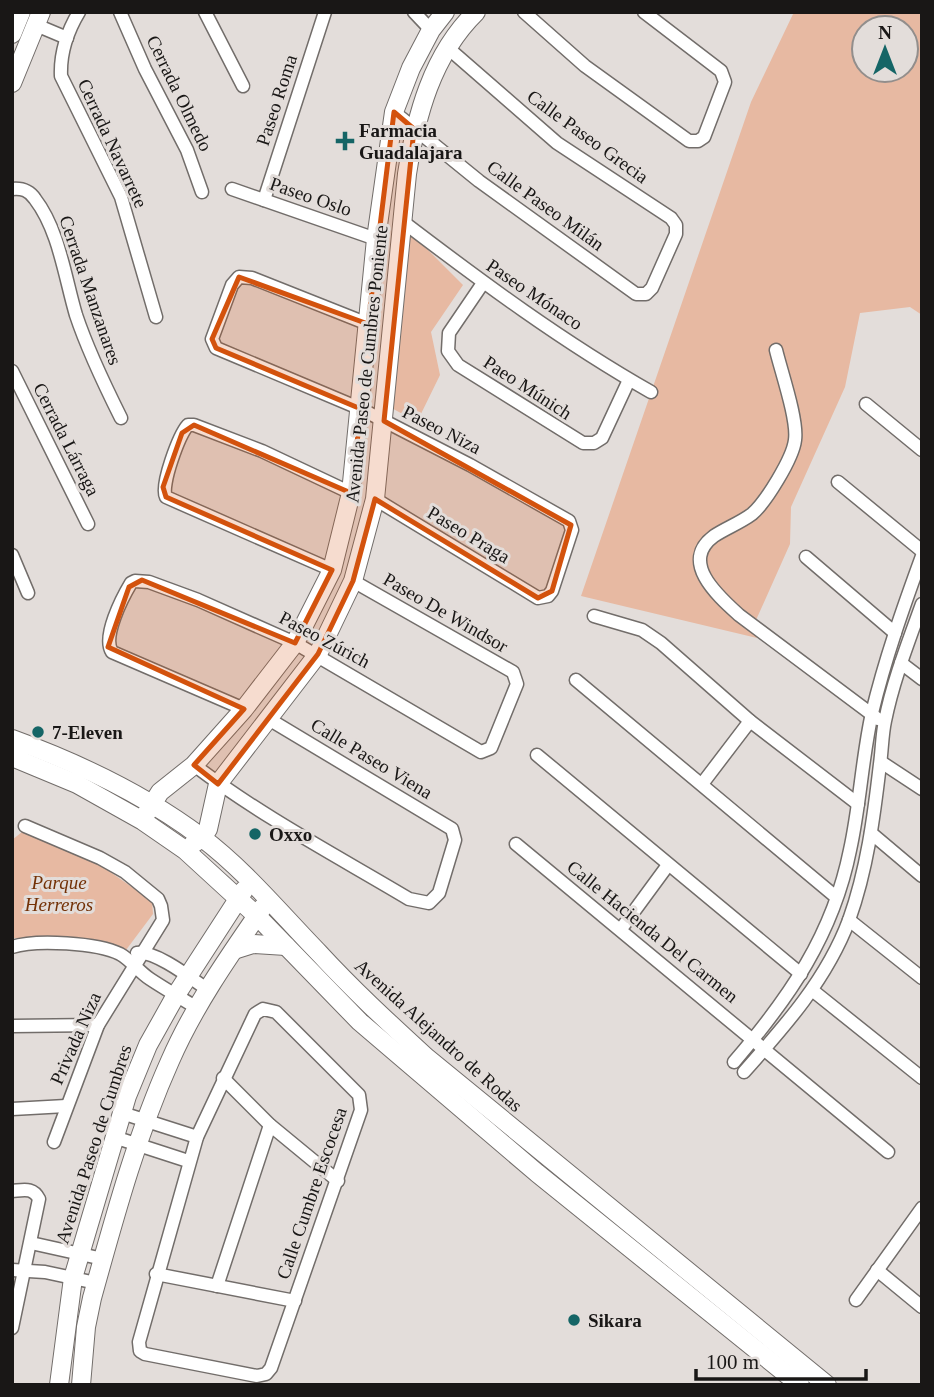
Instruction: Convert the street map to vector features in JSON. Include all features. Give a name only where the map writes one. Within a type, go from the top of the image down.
[{"type":"street","points":[[12,34],[21,12]]},
{"type":"street","name":"Cerrada Olmedo","points":[[120,12],[145,69],[187,150],[202,192]]},
{"type":"street","points":[[205,12],[243,86]]},
{"type":"street","name":"Paseo Roma","points":[[264,200],[325,12]]},
{"type":"street","points":[[414,12],[430,30]]},
{"type":"street","name":"Avenida Paseo de Cumbres Poniente","points":[[143,821],[151,804],[169,783],[194,765],[244,709],[295,643],[332,570],[351,493],[376,239],[394,112],[411,68],[430,30],[445,12]]},
{"type":"street","name":"Avenida Paseo de Cumbres Poniente","points":[[202,838],[211,819],[218,784],[317,654],[353,581],[375,499],[402,221],[414,129],[429,84],[448,48],[476,12]]},
{"type":"street","points":[[524,12],[585,66],[689,141],[698,141],[704,137],[725,82],[724,75],[644,12]]},
{"type":"street","points":[[12,83],[38,19],[71,21]]},
{"type":"street","name":"Cerrada Navarrete","points":[[71,21],[61,65],[64,86],[121,197],[156,317]]},
{"type":"street","name":"Calle Paseo Grecia","points":[[448,48],[557,142],[671,218],[676,225],[676,234],[652,288],[646,294]]},
{"type":"street","name":"Calle Paseo Milán","points":[[394,112],[500,197],[626,288],[636,294],[646,294]]},
{"type":"street","name":"Cerrada Manzanares","points":[[12,189],[30,192],[44,216],[63,263],[87,344],[121,418]]},
{"type":"street","name":"Paseo Oslo","points":[[232,189],[376,239]]},
{"type":"street","name":"Paseo Mónaco","points":[[402,221],[483,283],[651,392]]},
{"type":"street","name":"Paseo Niza","points":[[368,324],[252,278],[239,278],[232,285],[212,339],[216,348],[361,409],[470,465],[569,521],[572,530],[552,591],[544,598]]},
{"type":"street","name":"Paeo Múnich","points":[[483,283],[449,333],[449,351],[458,365],[583,443],[594,443],[602,438],[629,380]]},
{"type":"street","points":[[776,350],[795,430],[792,451],[764,501],[752,513],[708,542],[700,563],[708,583],[723,600],[872,715],[885,722]]},
{"type":"street","name":"Cerrada Lárraga","points":[[12,371],[88,524]]},
{"type":"street","points":[[866,404],[922,450]]},
{"type":"street","points":[[332,570],[166,497],[163,487],[182,433],[188,425],[200,425],[351,493]]},
{"type":"street","points":[[734,1062],[785,1000],[823,933],[850,852],[872,715],[895,633],[922,553],[838,482]]},
{"type":"street","name":"Paseo Praga","points":[[375,499],[538,598],[544,598]]},
{"type":"street","points":[[12,555],[28,593]]},
{"type":"street","points":[[806,557],[895,633]]},
{"type":"street","name":"Paseo Zúrich","points":[[244,709],[112,652],[108,647],[109,633],[129,587],[135,581],[149,582],[198,600],[295,643],[481,752],[487,751]]},
{"type":"street","name":"Paseo De Windsor","points":[[353,581],[513,672],[517,684],[494,743],[487,751]]},
{"type":"street","points":[[744,1072],[812,990],[832,957],[849,920],[871,834],[885,722],[901,663],[922,604]]},
{"type":"street","points":[[594,616],[651,635],[750,720],[858,804]]},
{"type":"street","points":[[901,663],[922,679]]},
{"type":"street","points":[[576,680],[836,897]]},
{"type":"street","name":"Calle Paseo Viena","points":[[218,784],[409,899],[429,904],[439,893],[455,833],[441,822],[267,719]]},
{"type":"street","points":[[702,784],[750,720]]},
{"type":"street","name":"Avenida Alejandro de Rodas","points":[[12,739],[83,769],[151,804],[202,838],[250,881],[372,1008],[426,1057],[827,1385]]},
{"type":"street","points":[[537,755],[801,974]]},
{"type":"street","name":"Avenida Alejandro de Rodas","points":[[12,757],[77,784],[143,821],[185,850],[257,916],[360,1022],[537,1173],[800,1385]]},
{"type":"street","points":[[881,762],[922,789]]},
{"type":"street","points":[[194,765],[218,784]]},
{"type":"street","name":"Privada Niza","points":[[25,825],[125,872],[158,899],[163,919],[98,1026],[65,1106],[54,1142]]},
{"type":"street","points":[[871,834],[922,876]]},
{"type":"street","points":[[185,850],[202,838]]},
{"type":"street","name":"Calle Hacienda Del Carmen","points":[[516,844],[888,1152]]},
{"type":"street","points":[[621,929],[668,865]]},
{"type":"street","points":[[212,874],[219,890],[221,924]]},
{"type":"street","name":"Avenida Paseo de Cumbres","points":[[59,1385],[73,1278],[122,1113],[148,1045],[187,976],[250,881]]},
{"type":"street","points":[[81,1385],[86,1327],[96,1283],[146,1121],[171,1059],[197,1007],[268,899]]},
{"type":"street","points":[[849,920],[922,978]]},
{"type":"street","points":[[12,947],[24,944],[72,944],[92,946],[123,956],[148,978],[197,1007]]},
{"type":"street","points":[[234,950],[253,944],[286,946]]},
{"type":"street","points":[[123,956],[143,952],[163,960],[208,990]]},
{"type":"street","points":[[812,990],[922,1078]]},
{"type":"street","name":"Calle Cumbre Escocesa","points":[[263,1009],[276,1012],[359,1095],[361,1110],[271,1368],[265,1374],[257,1376],[145,1354],[139,1347],[156,1274],[188,1161],[223,1078],[255,1014],[263,1009]]},
{"type":"street","points":[[12,1026],[98,1026]]},
{"type":"street","points":[[223,1078],[270,1125],[338,1181]]},
{"type":"street","points":[[12,1109],[65,1106]]},
{"type":"street","points":[[122,1113],[197,1137]]},
{"type":"street","points":[[217,1286],[270,1125]]},
{"type":"street","points":[[114,1137],[188,1161]]},
{"type":"street","points":[[12,1191],[30,1190],[36,1193],[39,1205],[31,1244],[18,1269],[12,1328]]},
{"type":"street","points":[[856,1300],[922,1208]]},
{"type":"street","points":[[31,1244],[103,1259]]},
{"type":"street","points":[[18,1269],[96,1283]]},
{"type":"street","points":[[877,1269],[922,1307]]},
{"type":"street","points":[[156,1274],[295,1301]]},
{"type":"highlighted area","points":[[394,112],[414,129],[384,421],[571,525],[552,591],[538,598],[375,499],[353,581],[318,654],[218,784],[194,765],[244,709],[108,647],[129,587],[142,580],[295,643],[332,570],[166,497],[163,487],[182,433],[194,425],[351,493],[361,409],[216,348],[212,339],[239,277],[368,324]]},
{"type":"green space","points":[[794,12],[922,12],[922,315],[910,307],[860,313],[845,387],[791,507],[790,544],[752,629],[757,638],[581,596],[751,102]]},
{"type":"green space","points":[[413,235],[463,285],[431,332],[440,375],[417,422],[388,406],[401,240]]},
{"type":"green space","name":"Parque Herreros","points":[[22,832],[90,858],[152,901],[153,914],[126,950],[89,939],[12,938],[12,840]]},
{"type":"place","name":"Farmacia Guadalajara","points":[[345,141]]},
{"type":"place","name":"7-Eleven","points":[[38,732]]},
{"type":"place","name":"Oxxo","points":[[255,834]]},
{"type":"place","name":"Sikara","points":[[574,1320]]}]
